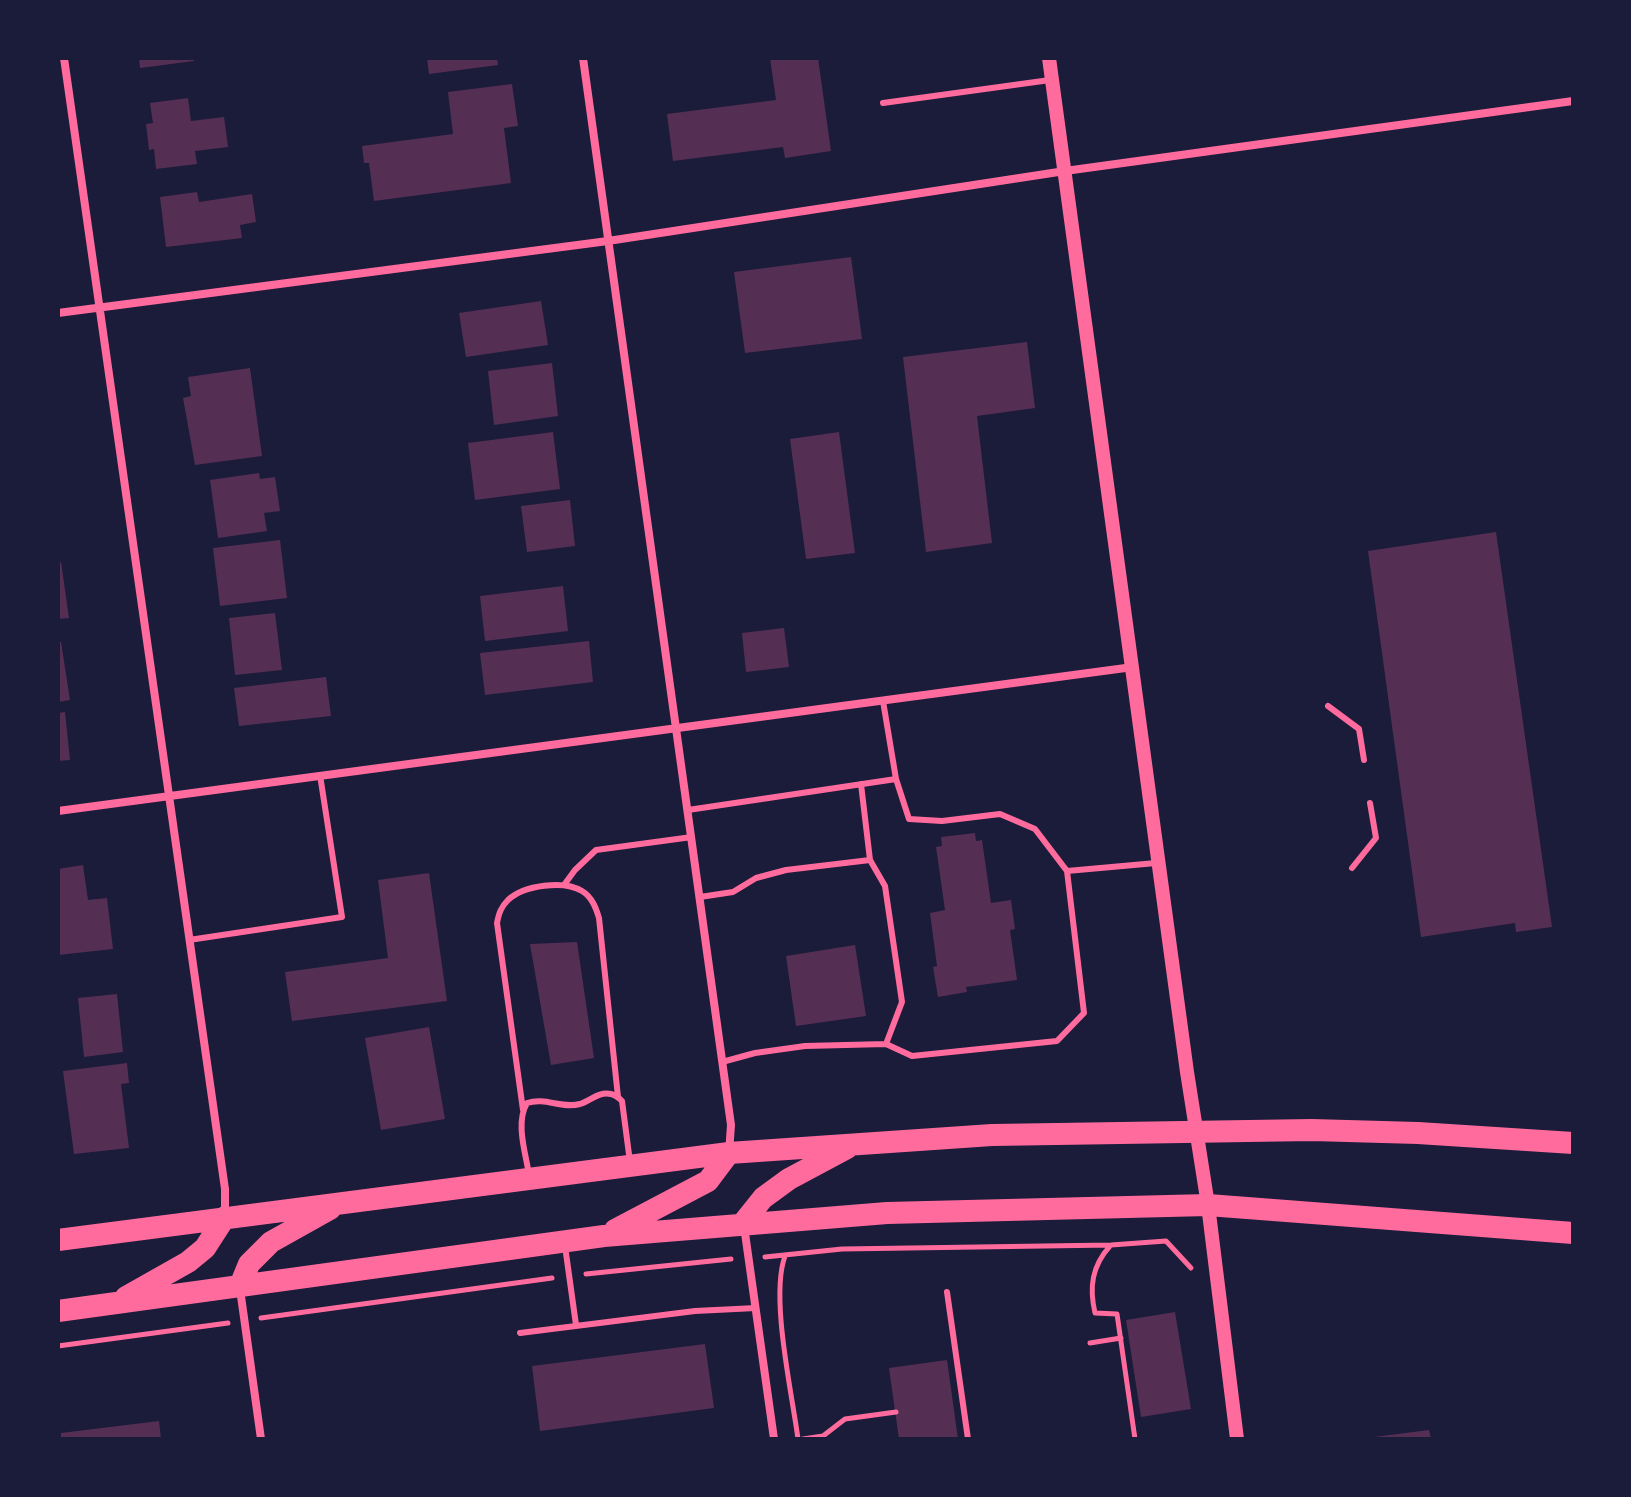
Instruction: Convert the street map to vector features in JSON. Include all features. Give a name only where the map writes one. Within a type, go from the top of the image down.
[{"type":"highway","points":[[58,1240],[729,1153],[992,1135],[1196,1131],[1418,1133],[1573,1143]]},
{"type":"highway","points":[[743,1223],[763,1198],[789,1179],[855,1144]]},
{"type":"highway","points":[[604,1236],[708,1181],[729,1153]]},
{"type":"highway","points":[[240,1286],[249,1264],[271,1242],[341,1202]]},
{"type":"highway","points":[[58,1311],[604,1236],[887,1213],[1208,1205],[1573,1233]]},
{"type":"highway","points":[[114,1303],[188,1262],[205,1248],[225,1217]]},
{"type":"street","points":[[64,58],[225,1189],[225,1217]]},
{"type":"street","points":[[583,58],[731,1125],[729,1153]]},
{"type":"street","points":[[1049,58],[1208,1205],[1237,1439]]},
{"type":"street","points":[[58,313],[608,241],[1065,171],[1573,101]]},
{"type":"street","points":[[58,811],[1134,667]]},
{"type":"street","points":[[743,1223],[774,1439]]},
{"type":"street","points":[[240,1286],[261,1439]]},
{"type":"lane","points":[[883,103],[1052,80]]},
{"type":"lane","points":[[722,1062],[755,1053],[805,1046],[886,1044],[912,1056],[1057,1041],[1084,1013],[1067,871],[1035,829],[1000,814],[942,821],[909,819],[896,779],[883,701]]},
{"type":"lane","points":[[1328,706],[1359,729],[1364,760]]},
{"type":"lane","points":[[189,940],[342,917],[320,775]]},
{"type":"lane","points":[[688,810],[896,779]]},
{"type":"lane","points":[[861,784],[870,860],[885,886],[902,1002],[886,1044]]},
{"type":"lane","points":[[1352,868],[1376,838],[1370,803]]},
{"type":"lane","points":[[564,885],[596,850],[692,837]]},
{"type":"lane","points":[[700,897],[733,892],[756,878],[786,870],[870,860]]},
{"type":"lane","points":[[1067,871],[1160,863]]},
{"type":"lane","points":[[529,1178],[521,1122],[523,1110],[497,923],[500,909],[510,897],[524,890],[564,885],[584,891],[594,904],[599,918],[618,1097]]},
{"type":"lane","points":[[523,1110],[527,1103],[542,1100],[567,1106],[581,1104],[601,1094],[610,1093],[618,1097],[622,1101],[630,1166]]},
{"type":"lane","points":[[564,1241],[576,1325]]},
{"type":"lane","points":[[947,1292],[968,1439]]},
{"type":"lane","points":[[520,1333],[695,1311],[756,1308]]},
{"type":"path","points":[[58,1346],[570,1276],[842,1249],[1111,1245],[1166,1241],[1191,1268]]},
{"type":"path","points":[[1111,1245],[1101,1257],[1090,1288],[1095,1313],[1117,1314],[1135,1439]]},
{"type":"path","points":[[785,1256],[780,1268],[780,1305],[801,1439],[823,1436],[845,1419],[896,1412]]},
{"type":"path","points":[[1090,1343],[1121,1338]]},
{"type":"building","points":[[139,58],[194,58],[194,61],[140,68]]},
{"type":"building","points":[[427,58],[497,58],[498,65],[429,74]]},
{"type":"building","points":[[770,58],[818,58],[831,151],[785,158],[783,147],[673,161],[667,114],[776,100]]},
{"type":"building","points":[[512,84],[518,126],[504,128],[511,183],[374,201],[369,163],[364,163],[362,146],[453,134],[448,92]]},
{"type":"building","points":[[188,98],[191,121],[224,117],[228,147],[195,151],[197,164],[156,169],[154,149],[149,150],[146,124],[153,123],[150,103]]},
{"type":"building","points":[[197,192],[199,202],[252,194],[256,222],[240,225],[242,238],[166,247],[160,197]]},
{"type":"building","points":[[851,257],[862,339],[745,353],[734,272]]},
{"type":"building","points":[[541,301],[548,345],[466,357],[459,313]]},
{"type":"building","points":[[1027,342],[1035,408],[977,416],[992,543],[926,552],[903,357]]},
{"type":"building","points":[[552,363],[558,416],[494,425],[488,371]]},
{"type":"building","points":[[250,368],[262,456],[195,465],[183,398],[191,396],[188,377]]},
{"type":"building","points":[[553,432],[560,489],[475,500],[468,443]]},
{"type":"building","points":[[839,432],[855,553],[806,559],[790,439]]},
{"type":"building","points":[[259,473],[260,479],[275,477],[280,511],[264,513],[267,531],[218,538],[210,480]]},
{"type":"building","points":[[570,500],[575,546],[527,552],[521,506]]},
{"type":"building","points":[[1496,532],[1552,927],[1516,932],[1515,923],[1421,937],[1368,551]]},
{"type":"building","points":[[280,540],[287,598],[220,606],[213,548]]},
{"type":"building","points":[[61,562],[69,618],[58,619],[58,563]]},
{"type":"building","points":[[563,586],[568,631],[485,641],[480,596]]},
{"type":"building","points":[[275,613],[282,670],[235,675],[229,618]]},
{"type":"building","points":[[784,628],[789,667],[746,672],[742,633]]},
{"type":"building","points":[[589,641],[593,682],[485,695],[480,653]]},
{"type":"building","points":[[58,642],[61,642],[70,700],[58,702]]},
{"type":"building","points":[[326,677],[331,716],[239,726],[234,688]]},
{"type":"building","points":[[65,712],[70,760],[58,761],[58,713]]},
{"type":"building","points":[[975,833],[976,841],[982,840],[991,903],[1011,900],[1015,929],[1010,930],[1017,980],[966,987],[967,992],[938,997],[930,913],[945,910],[936,847],[942,846],[941,837]]},
{"type":"building","points":[[83,865],[88,900],[107,898],[113,949],[58,955],[58,869]]},
{"type":"building","points":[[429,873],[447,1001],[292,1021],[285,972],[388,958],[378,880]]},
{"type":"building","points":[[577,942],[594,1058],[551,1065],[530,944]]},
{"type":"building","points":[[855,945],[866,1016],[796,1026],[786,956]]},
{"type":"building","points":[[117,994],[123,1052],[84,1057],[78,998]]},
{"type":"building","points":[[429,1027],[445,1119],[381,1130],[365,1038]]},
{"type":"building","points":[[127,1063],[129,1083],[121,1084],[129,1148],[74,1154],[63,1071]]},
{"type":"building","points":[[1175,1312],[1191,1409],[1141,1417],[1126,1320]]},
{"type":"building","points":[[705,1344],[714,1408],[540,1431],[532,1366]]},
{"type":"building","points":[[947,1360],[958,1439],[899,1439],[889,1368]]},
{"type":"building","points":[[159,1421],[161,1439],[61,1439],[61,1433]]},
{"type":"building","points":[[1429,1430],[1431,1439],[1374,1439],[1374,1437]]}]
